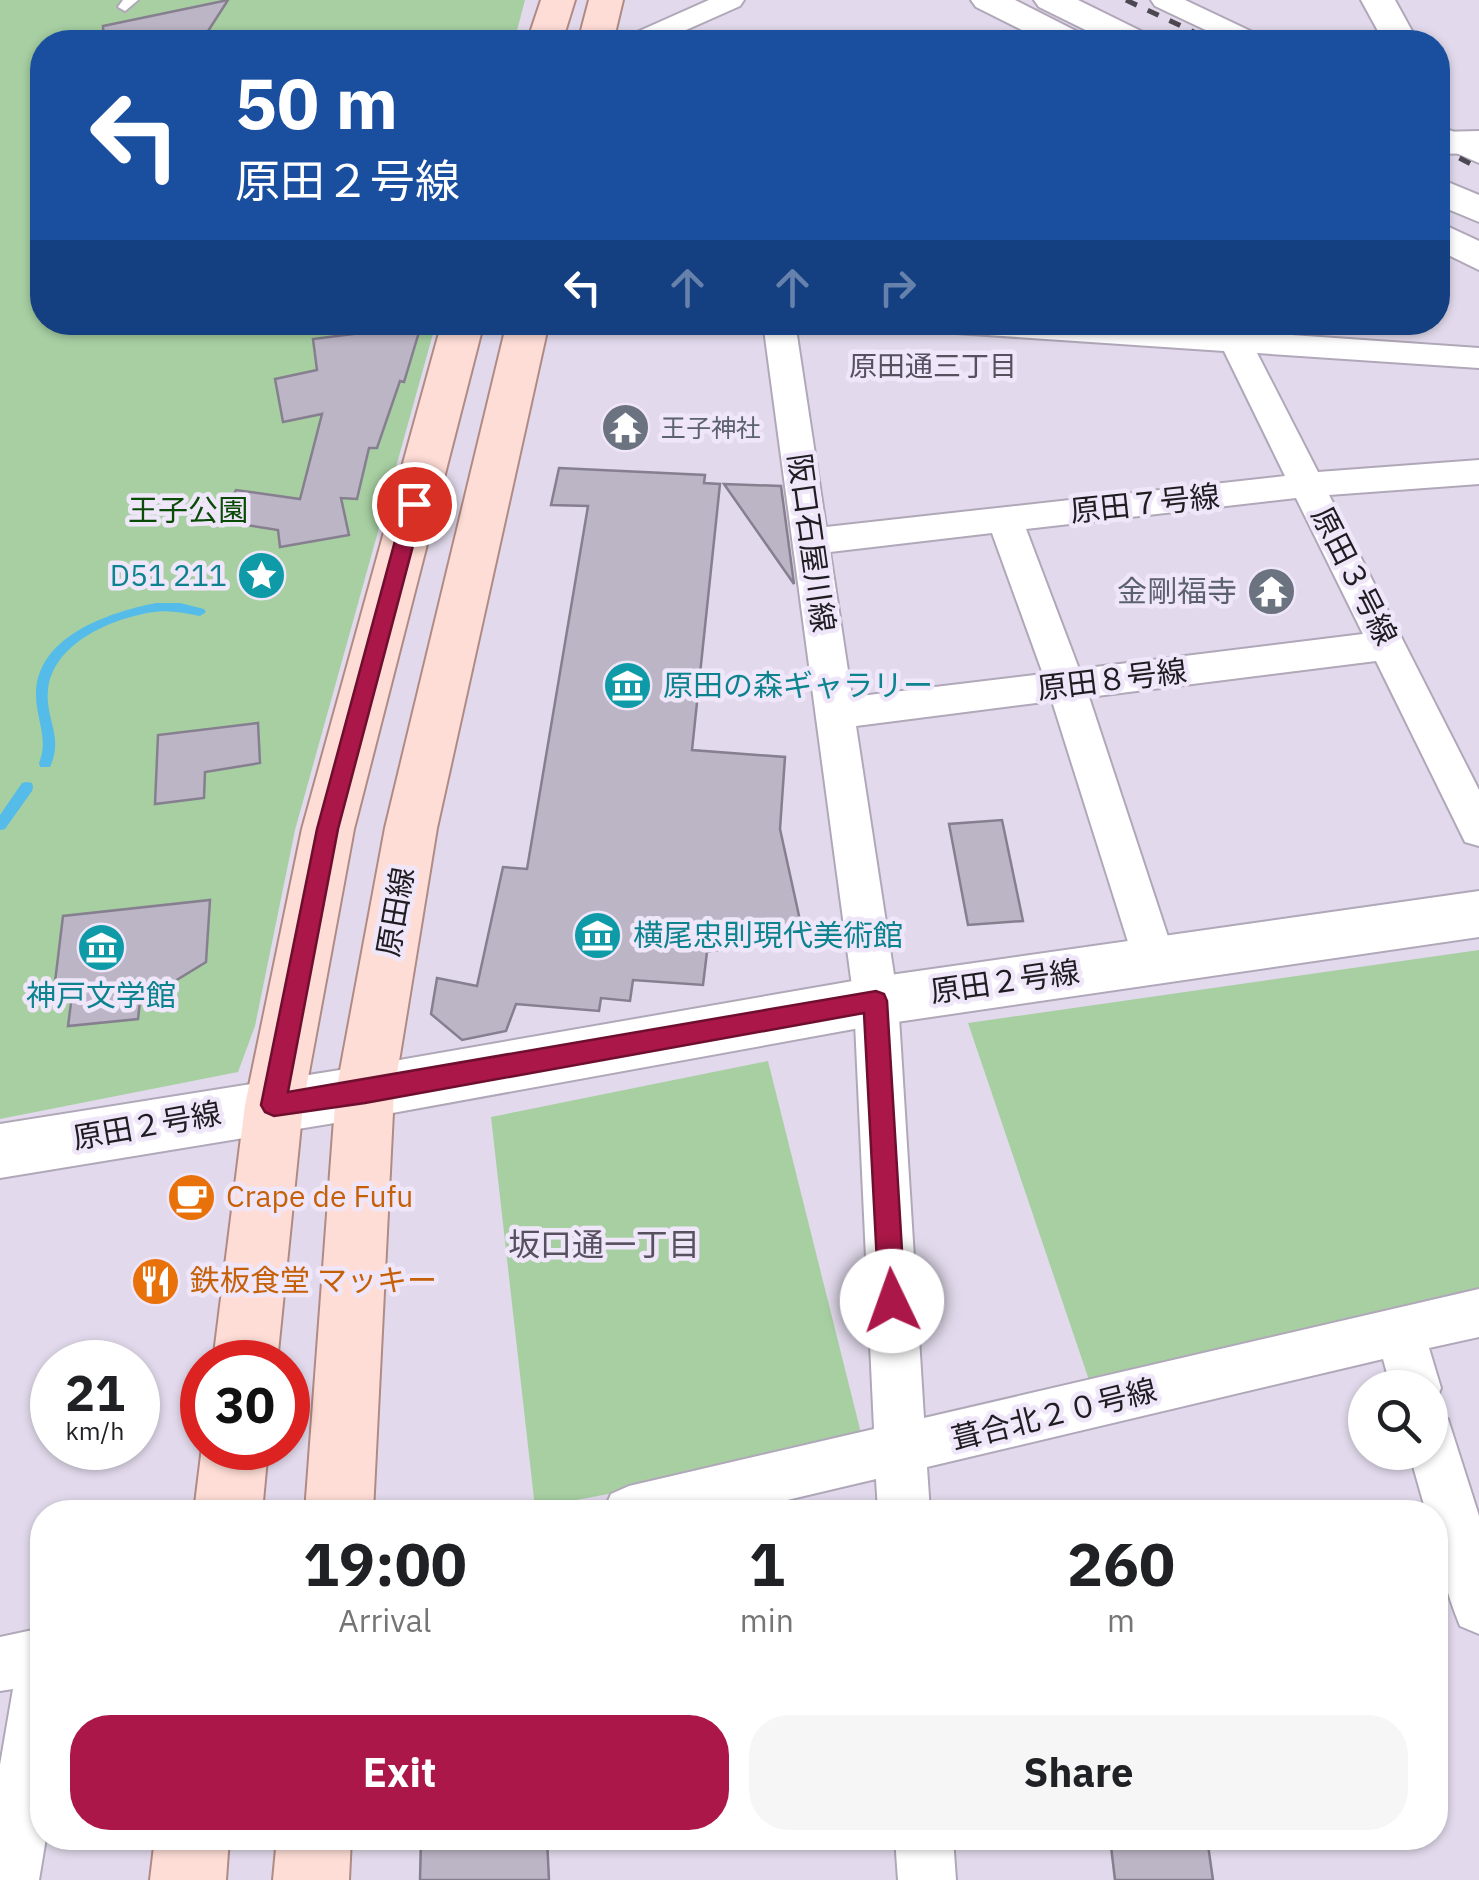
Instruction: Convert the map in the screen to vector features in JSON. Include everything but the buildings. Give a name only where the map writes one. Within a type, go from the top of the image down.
[{"type":"main road","points":[[549,30],[558,0]]},
{"type":"main road","points":[[600,30],[606,0]]},
{"type":"main road","points":[[247,1340],[274,1105],[328,829],[459,335]]},
{"type":"main road","name":"原田線","points":[[339,1500],[365,1092],[411,828],[525,335]]},
{"type":"main road","points":[[229,1500],[233,1470]]},
{"type":"main road","points":[[188,1880],[191,1850]]},
{"type":"main road","points":[[311,1880],[313,1850]]},
{"type":"street","points":[[665,30],[731,0]]},
{"type":"street","points":[[988,0],[1048,30]]},
{"type":"street","points":[[1051,0],[1112,30]]},
{"type":"street","points":[[1164,0],[1226,30]]},
{"type":"street","points":[[1378,0],[1394,30]]},
{"type":"street","points":[[1450,196],[1479,210]]},
{"type":"street","points":[[1450,241],[1479,258]]},
{"type":"street","name":"阪口石屋川線","points":[[781,335],[876,1001],[903,1500]]},
{"type":"street","name":"原田３号線","points":[[1234,335],[1479,830]]},
{"type":"street","points":[[1244,335],[1479,358]]},
{"type":"street","name":"原田７号線","points":[[812,541],[1309,485],[1479,472]]},
{"type":"street","points":[[1005,519],[1066,685],[1155,960]]},
{"type":"street","name":"原田８号線","points":[[834,714],[1389,646]]},
{"type":"street","name":"原田２号線","points":[[0,1151],[365,1092],[876,1001],[1479,914]]},
{"type":"street","name":"葺合北２０号線","points":[[683,1500],[901,1452],[1479,1313]]},
{"type":"street","points":[[1399,1332],[1411,1370]]},
{"type":"street","points":[[1439,1470],[1448,1500]]},
{"type":"street","points":[[1448,1500],[1479,1607]]},
{"type":"street","points":[[0,1664],[30,1657]]},
{"type":"street","points":[[10,1880],[30,1754]]},
{"type":"street","points":[[925,1850],[926,1880]]},
{"type":"green space","name":"王子公園","points":[[0,0],[525,0],[517,30],[30,30],[30,335],[433,335],[295,830],[255,1026],[238,1072],[0,1119]]},
{"type":"green space","points":[[1479,950],[1479,1294],[1090,1383],[968,1023]]},
{"type":"green space","points":[[768,1061],[864,1445],[577,1500],[534,1500],[491,1117]]},
{"type":"waterway","points":[[45,763],[50,745],[42,688],[48,668],[62,649],[105,621],[131,612],[156,607],[200,612]]},
{"type":"waterway","points":[[0,825],[27,787]]},
{"type":"railway","points":[[1126,0],[1190,30]]},
{"type":"railway","points":[[1450,153],[1479,168]]},
{"type":"place","name":"王子神社","points":[[626,428]]},
{"type":"place","name":"D51 211","points":[[262,576]]},
{"type":"place","name":"金剛福寺","points":[[1272,592]]},
{"type":"place","name":"原田の森ギャラリー","points":[[628,686]]},
{"type":"place","name":"横尾忠則現代美術館","points":[[598,936]]},
{"type":"place","name":"神戸文学館","points":[[101,947]]},
{"type":"place","name":"Crape de Fufu","points":[[191,1197]]},
{"type":"place","name":"鉄板食堂 マッキー","points":[[155,1281]]},
{"type":"district","name":"原田通三丁目","points":[[933,366]]},
{"type":"district","name":"坂口通一丁目","points":[[604,1245]]},
{"type":"route","points":[[414,504],[328,829],[274,1105],[876,1001],[892,1301]]}]
